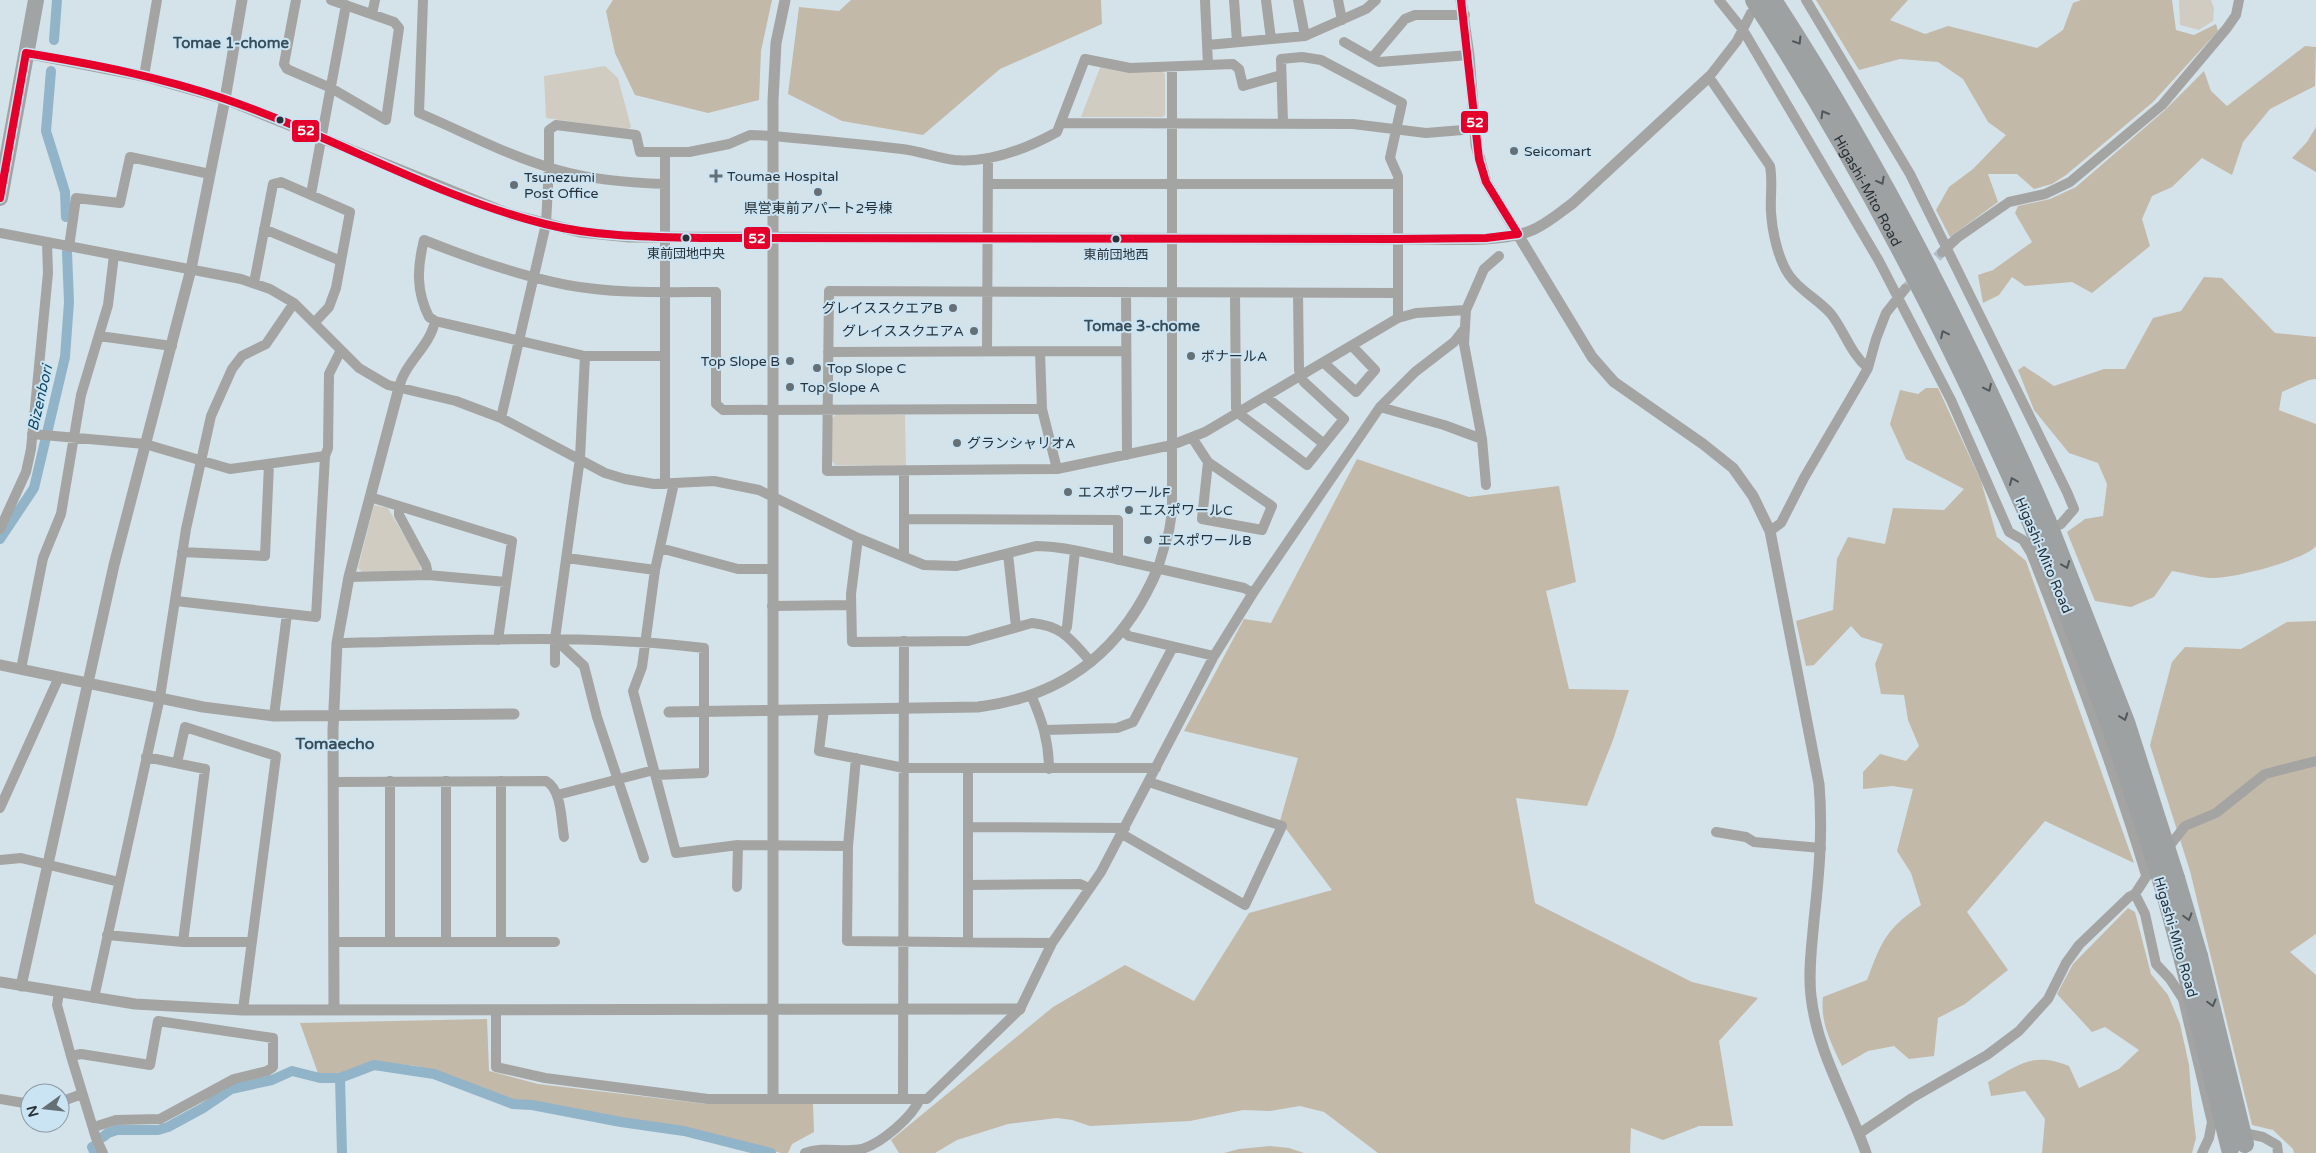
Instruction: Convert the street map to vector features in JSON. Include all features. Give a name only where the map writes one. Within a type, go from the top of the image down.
[{"type":"highway","points":[[0,198],[36,0]]},
{"type":"highway","name":"Higashi-Mito Road","points":[[1773,0],[1836,103],[1928,270],[1988,387],[2034,528]]},
{"type":"highway","name":"Higashi-Mito Road","points":[[1752,7],[1822,111],[1906,260],[1973,394],[2034,528],[2111,727],[2161,879],[2191,958],[2238,1150]]},
{"type":"street","points":[[144,76],[157,0]]},
{"type":"street","points":[[21,986],[116,555],[191,269],[225,99],[242,0]]},
{"type":"street","points":[[296,0],[284,64],[287,68],[331,88],[386,120],[399,28],[394,22],[330,0]]},
{"type":"street","points":[[372,14],[375,0]]},
{"type":"street","points":[[423,0],[419,113],[549,167],[609,180],[665,184]]},
{"type":"street","points":[[772,1098],[771,238],[774,70],[785,0]]},
{"type":"street","points":[[1205,0],[1208,66]]},
{"type":"street","points":[[1234,0],[1238,42]]},
{"type":"street","points":[[1266,0],[1271,39]]},
{"type":"street","points":[[1298,0],[1305,36]]},
{"type":"street","points":[[1338,0],[1342,20]]},
{"type":"street","points":[[1208,45],[1305,36],[1366,9],[1376,0]]},
{"type":"street","points":[[1462,0],[1479,160],[1486,182],[1581,341],[1602,370],[1631,395],[1703,444],[1733,468],[1753,496],[1770,531],[1819,784],[1821,848],[1810,963],[1813,1013],[1824,1052],[1860,1133],[1866,1153]]},
{"type":"street","points":[[1719,0],[1743,30],[1901,292],[1992,489],[2009,532],[2061,524],[2074,509],[1944,251],[1901,158],[1806,0]]},
{"type":"street","points":[[1944,251],[1957,238],[2009,202],[2045,194],[2070,182],[2162,105],[2228,28],[2236,15],[2240,0]]},
{"type":"street","points":[[311,194],[346,5]]},
{"type":"street","points":[[26,53],[144,76],[225,99],[486,206],[546,224],[608,236],[665,238],[988,239],[1486,238],[1531,231],[1573,203],[1709,77],[1743,30],[1752,7]]},
{"type":"street","points":[[1372,58],[1405,19],[1415,15],[1465,15]]},
{"type":"street","points":[[1344,42],[1379,62],[1469,56]]},
{"type":"street","points":[[1283,123],[1282,59],[1302,57],[1321,60],[1402,103],[1390,158],[1398,176],[1398,318]]},
{"type":"street","points":[[500,418],[546,224],[549,130],[556,125],[636,135],[640,152],[689,152],[714,148],[750,135],[912,150],[954,160],[988,158],[1037,143],[1057,132],[1085,58],[1130,68],[1172,68],[1233,64],[1239,69],[1243,86],[1281,76]]},
{"type":"street","points":[[669,712],[904,708],[978,706],[1003,703],[1031,695],[1069,678],[1091,662],[1123,631],[1148,594],[1169,531],[1172,512],[1172,68]]},
{"type":"street","points":[[1709,77],[1770,166],[1773,178],[1771,212],[1776,240],[1787,274],[1797,286],[1832,316],[1849,347],[1868,368]]},
{"type":"street","points":[[1061,123],[1353,124],[1426,133],[1475,129]]},
{"type":"street","points":[[665,152],[665,356],[669,483],[642,667],[633,692],[676,853],[738,845],[848,846]]},
{"type":"street","points":[[69,247],[76,198],[120,203],[130,157],[210,174]]},
{"type":"street","points":[[987,351],[988,158]]},
{"type":"street","points":[[254,283],[273,184],[281,182],[350,212],[336,288],[329,307],[315,322]]},
{"type":"street","points":[[988,184],[1398,184]]},
{"type":"street","points":[[264,229],[341,261]]},
{"type":"street","points":[[0,233],[191,269],[254,283],[270,289],[294,303],[360,368],[388,385],[456,401],[500,418],[580,458],[605,473],[625,480],[669,483],[714,481],[771,495],[858,538],[924,565],[957,566],[1036,546],[1065,548],[1244,588],[1253,592]]},
{"type":"street","points":[[665,356],[585,356],[435,321],[429,317],[419,289],[419,261],[424,240],[497,268],[568,285],[604,290],[716,292],[716,404],[718,408],[723,410],[1042,409]]},
{"type":"street","points":[[0,529],[41,435],[48,272],[47,242]]},
{"type":"street","points":[[21,669],[43,558],[61,514],[81,395],[108,305],[114,255]]},
{"type":"street","points":[[1486,485],[1482,440],[1464,344],[1466,310],[1484,269],[1499,256]]},
{"type":"street","points":[[1398,294],[828,291],[828,471],[1057,469],[1172,446],[1193,439],[1398,318],[1416,313],[1466,310]]},
{"type":"street","points":[[1126,292],[1127,456]]},
{"type":"street","points":[[1770,531],[1781,523],[1804,478],[1868,368],[1881,326],[1901,292]]},
{"type":"street","points":[[1235,293],[1236,408],[1238,413],[1307,465],[1344,419],[1304,382],[1301,376],[1299,370],[1298,293]]},
{"type":"street","points":[[94,998],[160,697],[182,552],[211,416],[232,369],[242,356],[266,344],[294,303]]},
{"type":"street","points":[[334,1010],[334,717],[338,643],[349,577],[401,378],[433,332],[435,321]]},
{"type":"street","points":[[496,1011],[496,1067],[545,1078],[708,1099],[927,1099],[1020,1009],[1052,943],[1101,872],[1214,656],[1253,592],[1380,407],[1415,372],[1454,342],[1465,328]]},
{"type":"street","points":[[99,336],[172,346]]},
{"type":"street","points":[[1324,363],[1356,392],[1375,370],[1352,346]]},
{"type":"street","points":[[176,601],[316,617],[325,456],[328,448],[329,374],[341,350]]},
{"type":"street","points":[[828,352],[1126,351]]},
{"type":"street","points":[[1040,352],[1042,409],[1057,469]]},
{"type":"street","points":[[555,663],[555,639],[580,458],[585,356]]},
{"type":"street","points":[[1266,397],[1324,444]]},
{"type":"street","points":[[1380,407],[1444,425],[1482,440]]},
{"type":"street","points":[[41,435],[145,444],[230,469],[325,456]]},
{"type":"street","points":[[1193,439],[1208,462],[1272,506],[1262,530],[1202,519],[1208,462]]},
{"type":"street","points":[[182,552],[265,556],[269,464]]},
{"type":"street","points":[[904,471],[904,558]]},
{"type":"street","points":[[370,497],[512,541],[498,640]]},
{"type":"street","points":[[400,506],[399,515],[426,565],[428,575]]},
{"type":"street","points":[[904,519],[1118,520],[1118,560]]},
{"type":"street","points":[[858,538],[850,605],[852,642],[968,641],[1032,623],[1064,632],[1091,662]]},
{"type":"street","points":[[660,548],[738,569],[771,569]]},
{"type":"street","points":[[1064,632],[1067,627],[1075,551]]},
{"type":"street","points":[[1008,554],[1016,627]]},
{"type":"street","points":[[567,558],[656,570]]},
{"type":"street","points":[[349,577],[428,575],[506,582]]},
{"type":"street","points":[[772,606],[850,605]]},
{"type":"street","points":[[274,716],[287,614]]},
{"type":"street","points":[[1123,631],[1129,636],[1173,648],[1214,656]]},
{"type":"street","points":[[555,639],[584,666],[597,717],[644,858]]},
{"type":"street","points":[[338,643],[555,639],[646,642],[704,648],[704,773],[655,772],[557,795]]},
{"type":"street","points":[[903,1098],[904,641]]},
{"type":"street","points":[[1045,730],[1117,728],[1133,722],[1173,648]]},
{"type":"street","points":[[0,664],[212,708],[274,716],[514,714]]},
{"type":"street","points":[[0,808],[59,676]]},
{"type":"street","points":[[1031,695],[1045,730],[1049,751],[1049,769]]},
{"type":"street","points":[[824,709],[819,751],[904,768],[1156,768]]},
{"type":"street","points":[[177,763],[185,728],[276,756],[242,1010]]},
{"type":"street","points":[[146,757],[205,769],[183,942]]},
{"type":"street","points":[[856,758],[848,846],[847,942],[968,941],[1052,943]]},
{"type":"street","points":[[1860,1133],[1912,1098],[1988,1055],[2019,1031],[2048,999],[2066,963],[2079,945],[2129,897],[2161,879],[2185,826],[2216,813],[2265,774],[2316,761]]},
{"type":"street","points":[[968,769],[968,941]]},
{"type":"street","points":[[390,781],[390,942]]},
{"type":"street","points":[[446,781],[446,942]]},
{"type":"street","points":[[501,781],[501,942]]},
{"type":"street","points":[[334,782],[546,781],[553,785],[557,795],[564,837]]},
{"type":"street","points":[[968,827],[1124,831],[1245,904],[1282,826],[1149,782]]},
{"type":"street","points":[[1716,832],[1746,837],[1754,842],[1821,848]]},
{"type":"street","points":[[737,886],[738,845]]},
{"type":"street","points":[[0,860],[21,858],[119,882]]},
{"type":"street","points":[[968,885],[1080,884],[1089,888]]},
{"type":"street","points":[[2135,894],[2145,914],[2156,964],[2170,979],[2183,999],[2212,1122],[2209,1138],[2202,1153]]},
{"type":"street","points":[[107,935],[183,942],[251,942]]},
{"type":"street","points":[[334,942],[555,942]]},
{"type":"street","points":[[0,982],[59,993],[186,1009],[496,1011],[1020,1009]]},
{"type":"street","points":[[59,993],[57,1005],[71,1056],[103,1153]]},
{"type":"street","points":[[71,1056],[81,1054],[150,1065],[158,1021],[273,1038],[273,1067],[267,1071],[234,1079],[160,1119],[116,1120],[94,1128]]},
{"type":"street","points":[[70,1098],[82,1094]]},
{"type":"street","points":[[0,1099],[20,1102]]},
{"type":"street","points":[[805,1153],[818,1149],[861,1149],[870,1145],[894,1129],[915,1109],[920,1099]]},
{"type":"street","points":[[2209,1138],[2234,1131],[2263,1137],[2277,1145],[2278,1153]]},
{"type":"shaded area","points":[[613,0],[772,0],[761,51],[759,100],[708,113],[635,95],[615,53],[606,11]]},
{"type":"shaded area","points":[[851,0],[1101,0],[1102,24],[1000,69],[923,135],[842,121],[788,94],[799,7],[839,11]]},
{"type":"shaded area","points":[[1816,0],[1908,0],[1890,20],[1925,34],[1948,26],[2037,48],[2063,30],[2073,3],[2081,0],[2172,0],[2176,30],[2194,35],[2216,24],[2218,31],[2153,102],[2066,175],[2052,184],[2034,189],[2017,174],[1988,174],[1998,202],[1950,237],[1936,210],[1949,187],[1973,169],[2006,135],[1988,122],[1963,79],[1938,62],[1900,59],[1859,70]]},
{"type":"shaded area","points":[[2179,0],[2211,0],[2214,8],[2213,21],[2199,30],[2180,25]]},
{"type":"shaded area","points":[[2305,46],[2316,47],[2315,86],[2270,109],[2243,142],[2232,175],[2202,158],[2172,187],[2152,196],[2142,219],[2150,246],[2092,293],[2072,282],[2025,286],[2012,277],[1999,295],[1983,303],[1978,275],[1993,270],[2032,242],[2015,213],[2018,206],[2050,199],[2076,187],[2164,111],[2204,71],[2211,91],[2227,106]]},
{"type":"shaded area","points":[[1101,65],[1161,70],[1165,74],[1165,115],[1162,117],[1081,117]]},
{"type":"shaded area","points":[[605,66],[618,78],[631,127],[627,130],[546,118],[544,76]]},
{"type":"shaded area","points":[[2316,127],[2316,172],[2292,158],[2307,142]]},
{"type":"shaded area","points":[[2204,277],[2222,278],[2275,333],[2316,337],[2316,379],[2309,380],[2282,392],[2279,410],[2316,424],[2316,546],[2309,552],[2282,563],[2234,576],[2210,578],[2172,571],[2154,597],[2131,607],[2095,601],[2067,532],[2085,519],[2103,516],[2107,484],[2098,463],[2069,453],[2034,410],[2018,370],[2024,366],[2054,386],[2104,369],[2125,369],[2153,318],[2181,311]]},
{"type":"shaded area","points":[[1926,388],[1938,388],[1981,481],[1997,537],[2026,561],[2134,863],[2045,821],[1967,912],[2008,970],[1965,1004],[1938,1018],[1934,1056],[1909,1059],[1894,1046],[1868,1051],[1842,1066],[1830,1041],[1825,1024],[1823,997],[1867,980],[1886,937],[1899,922],[1921,905],[1911,873],[1897,851],[1913,789],[1892,786],[1863,789],[1863,772],[1880,754],[1906,761],[1919,746],[1908,720],[1904,695],[1881,694],[1875,664],[1883,644],[1861,637],[1851,626],[1814,665],[1806,666],[1796,621],[1833,610],[1837,559],[1848,537],[1885,544],[1893,508],[1944,510],[1964,489],[1906,459],[1890,424],[1900,390],[1918,394]]},
{"type":"shaded area","points":[[837,414],[905,415],[906,466],[835,465],[832,461],[832,418]]},
{"type":"shaded area","points":[[1357,459],[1469,497],[1559,486],[1576,582],[1546,591],[1569,689],[1629,690],[1613,740],[1587,806],[1516,798],[1535,903],[1692,982],[1758,998],[1719,1041],[1733,1126],[1699,1126],[1663,1140],[1631,1128],[1630,1153],[1378,1153],[1324,1112],[1300,1106],[1270,1111],[1243,1110],[1190,1121],[1090,1126],[1072,1120],[1057,1118],[1008,1124],[957,1140],[935,1153],[899,1153],[891,1140],[1053,1007],[1125,965],[1194,1001],[1249,913],[1332,890],[1280,821],[1298,758],[1184,731],[1244,619],[1271,623]]},
{"type":"shaded area","points":[[374,505],[388,508],[421,565],[420,570],[362,572],[358,568]]},
{"type":"shaded area","points":[[2316,621],[2316,934],[2290,952],[2316,975],[2316,1153],[2294,1153],[2293,1149],[2273,1130],[2252,1125],[2190,871],[2150,745],[2172,662],[2185,647],[2241,649],[2287,622]]},
{"type":"shaded area","points":[[2128,908],[2135,912],[2151,974],[2168,995],[2180,1024],[2189,1065],[2196,1138],[2192,1153],[2042,1153],[2045,1119],[2025,1091],[1991,1096],[1988,1082],[2027,1062],[2046,1060],[2069,1066],[2079,1088],[2119,1069],[2139,1050],[2105,1027],[2092,1032],[2057,994],[2073,964]]},
{"type":"shaded area","points":[[487,1019],[489,1071],[538,1084],[707,1104],[813,1104],[814,1132],[792,1144],[788,1153],[781,1153],[684,1128],[502,1099],[432,1070],[416,1066],[374,1061],[338,1076],[319,1076],[300,1023]]},
{"type":"shaded area","points":[[1270,1146],[1289,1148],[1304,1153],[1224,1153],[1239,1149]]},
{"type":"waterway","name":"Bizenbori","points":[[54,40],[57,0]]},
{"type":"waterway","name":"Bizenbori","points":[[51,71],[46,131],[65,192],[66,217]]},
{"type":"waterway","name":"Bizenbori","points":[[0,539],[34,488],[65,357],[69,302],[67,252]]},
{"type":"waterway","points":[[103,1137],[117,1130],[158,1130],[168,1127],[203,1108],[231,1089],[272,1080],[292,1071],[320,1078],[340,1078],[374,1065],[434,1074],[513,1104],[532,1105],[621,1122],[684,1131],[771,1153]]},
{"type":"waterway","points":[[340,1078],[342,1153]]},
{"type":"waterway","points":[[94,1146],[92,1147],[95,1153]]},
{"type":"tunnel","points":[[1905,289],[1941,253]]},
{"type":"transit line","name":"52","points":[[1461,0],[1479,159],[1486,182],[1518,234]]},
{"type":"transit line","name":"52","points":[[26,53],[126,72],[201,91],[305,130],[463,198],[545,224],[584,232],[624,236],[703,238],[1398,239],[1486,238],[1518,234]]},
{"type":"transit line","name":"52","points":[[0,198],[26,53]]},
{"type":"place","name":"Seicomart","points":[[1514,151]]},
{"type":"place","name":"Toumae Hospital","points":[[716,176]]},
{"type":"place","name":"Tsunezumi Post Office","points":[[514,185]]},
{"type":"place","name":"県営東前アパート2号棟","points":[[818,192]]},
{"type":"place","name":"東前団地中央","points":[[686,238]]},
{"type":"place","name":"東前団地西","points":[[1116,239]]},
{"type":"place","name":"グレイススクエアB","points":[[953,308]]},
{"type":"place","name":"グレイススクエアA","points":[[974,331]]},
{"type":"place","name":"ボナールA","points":[[1191,356]]},
{"type":"place","name":"Top Slope B","points":[[790,361]]},
{"type":"place","name":"Top Slope C","points":[[817,368]]},
{"type":"place","name":"Top Slope A","points":[[790,387]]},
{"type":"place","name":"グランシャリオA","points":[[957,443]]},
{"type":"place","name":"エスポワールF","points":[[1068,492]]},
{"type":"place","name":"エスポワールC","points":[[1129,510]]},
{"type":"place","name":"エスポワールB","points":[[1148,540]]},
{"type":"district","name":"Tomae 1-chome","points":[[231,43]]},
{"type":"district","name":"Tomae 3-chome","points":[[1142,326]]},
{"type":"district","name":"Tomaecho","points":[[335,743]]}]
